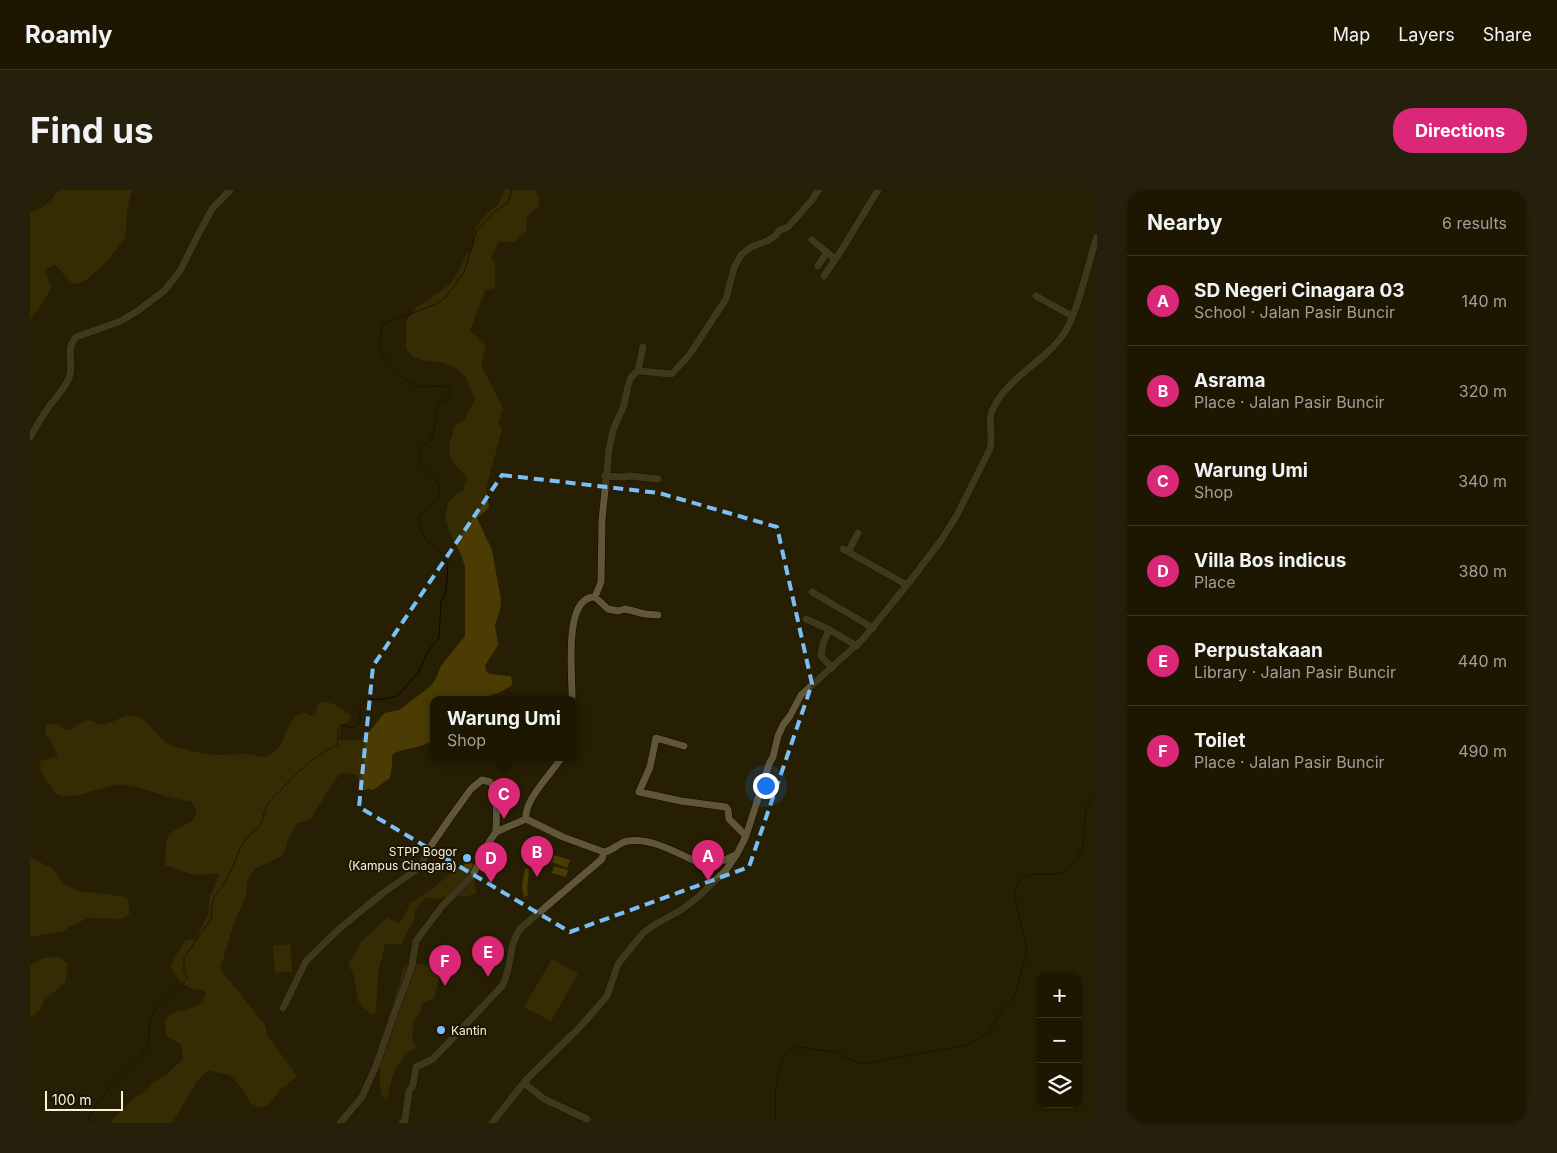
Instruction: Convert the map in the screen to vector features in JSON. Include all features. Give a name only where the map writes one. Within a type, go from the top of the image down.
[{"type":"street","points":[[30,437],[70,377],[69,352],[71,343],[76,337],[122,320],[139,310],[165,290],[180,271],[212,209],[230,190]]},
{"type":"street","points":[[638,370],[672,374],[675,372],[690,354],[726,299],[734,268],[739,257],[750,246],[768,242],[780,230],[788,227],[819,190]]},
{"type":"street","points":[[824,276],[874,200],[878,190]]},
{"type":"street","points":[[492,1123],[524,1083],[581,1026],[607,996],[618,964],[643,933],[697,898],[721,876],[737,854],[746,836],[783,725],[801,695],[857,646],[940,542],[957,515],[991,445],[990,417],[996,403],[1010,386],[1064,334],[1072,316],[1097,237]]},
{"type":"street","points":[[812,240],[835,259]]},
{"type":"street","points":[[818,266],[827,252]]},
{"type":"street","points":[[1036,296],[1072,316]]},
{"type":"street","points":[[595,596],[601,582],[605,476],[613,430],[624,404],[631,377],[638,370],[643,347]]},
{"type":"street","points":[[605,476],[658,479]]},
{"type":"street","points":[[858,533],[846,551],[907,585]]},
{"type":"street","points":[[812,592],[873,628]]},
{"type":"street","points":[[572,696],[570,648],[576,614],[581,602],[590,596],[595,596]]},
{"type":"street","points":[[595,596],[608,609],[618,611],[625,609],[658,615]]},
{"type":"street","points":[[806,619],[857,646]]},
{"type":"street","points":[[829,630],[823,643],[821,656],[832,668]]},
{"type":"street","points":[[684,746],[656,738],[650,767],[639,792],[681,801],[726,807],[729,819],[746,836]]},
{"type":"street","points":[[526,819],[530,801],[560,761]]},
{"type":"street","points":[[283,1008],[306,961],[339,929],[420,866],[464,798],[482,780],[490,782],[494,788],[496,832]]},
{"type":"street","points":[[344,1121],[362,1097],[376,1066],[412,966],[416,940],[473,875],[496,832],[526,819],[563,837],[604,852],[623,842],[640,840],[708,864],[737,854]]},
{"type":"street","points":[[402,1123],[405,1120],[408,1091],[413,1085],[415,1069],[433,1059],[502,986],[512,945],[516,935],[522,928],[602,859],[604,852]]},
{"type":"street","points":[[524,1083],[544,1099],[587,1119]]},
{"type":"highlighted area","points":[[502,475],[659,493],[777,527],[812,684],[749,867],[570,932],[359,807],[373,666]]},
{"type":"shaded area","points":[[59,190],[132,190],[127,209],[124,240],[106,262],[83,282],[73,284],[55,265],[45,270],[51,288],[30,320],[30,212],[43,207]]},
{"type":"shaded area","points":[[504,190],[534,190],[540,197],[538,207],[527,216],[526,231],[514,242],[498,242],[491,259],[495,263],[495,288],[485,290],[470,331],[486,345],[481,365],[503,408],[498,424],[502,429],[486,489],[489,508],[477,518],[492,550],[501,600],[495,625],[498,645],[485,666],[486,671],[490,674],[511,676],[512,685],[499,693],[489,696],[430,696],[430,741],[424,745],[394,753],[392,755],[390,778],[373,790],[362,791],[357,775],[341,773],[310,820],[298,823],[288,838],[285,850],[280,857],[255,869],[247,881],[246,896],[234,923],[220,969],[265,1025],[268,1037],[297,1076],[280,1090],[270,1103],[262,1108],[251,1104],[241,1087],[230,1075],[208,1070],[197,1081],[172,1123],[112,1123],[112,1120],[131,1101],[183,1059],[181,1044],[168,1037],[165,1028],[166,1021],[171,1013],[192,1008],[200,1003],[206,993],[203,990],[192,989],[180,981],[171,968],[171,964],[186,940],[195,940],[208,915],[210,896],[219,874],[198,875],[165,865],[168,836],[192,821],[197,813],[191,801],[124,785],[108,787],[80,795],[63,796],[57,794],[44,777],[41,768],[40,761],[58,756],[45,733],[46,725],[56,723],[63,729],[72,730],[88,720],[106,724],[126,716],[135,716],[147,723],[163,740],[172,746],[206,754],[248,754],[264,757],[272,753],[283,741],[295,717],[305,713],[311,716],[316,714],[320,703],[324,702],[334,705],[351,716],[350,721],[341,725],[339,740],[361,740],[385,713],[399,710],[431,686],[441,666],[465,636],[465,566],[451,536],[445,517],[448,503],[458,492],[463,491],[467,478],[454,463],[450,455],[449,446],[454,427],[465,419],[475,399],[466,377],[454,367],[441,362],[422,360],[412,356],[406,349],[407,320],[416,308],[449,285],[460,269],[466,255],[472,249],[477,225],[488,212],[499,204]]},
{"type":"shaded area","points":[[554,855],[570,860],[567,868],[552,862]]},
{"type":"shaded area","points":[[30,857],[53,869],[63,884],[71,888],[80,891],[127,897],[130,913],[122,919],[88,918],[63,931],[30,937]]},
{"type":"shaded area","points":[[469,861],[473,864],[476,893],[464,896],[447,896],[440,899],[425,898],[415,910],[414,920],[401,944],[385,944],[378,974],[376,1012],[373,1015],[362,1006],[358,999],[354,976],[348,963],[359,948],[360,943],[387,918],[398,923],[411,903]]},
{"type":"shaded area","points":[[554,866],[568,870],[566,877],[552,873]]},
{"type":"shaded area","points":[[525,868],[529,869],[528,895],[524,897],[522,887]]},
{"type":"shaded area","points":[[290,944],[292,972],[275,973],[273,946]]},
{"type":"shaded area","points":[[50,957],[60,958],[68,964],[65,983],[44,1001],[40,1010],[30,1018],[30,966],[41,959]]},
{"type":"shaded area","points":[[552,959],[578,974],[551,1021],[524,1007]]},
{"type":"shaded area","points":[[412,962],[433,967],[440,973],[434,999],[422,1004],[420,1013],[414,1020],[412,1036],[416,1048],[404,1057],[396,1068],[388,1095],[385,1098],[382,1096],[380,1086],[379,1061],[384,1033],[404,967]]},
{"type":"waterway","points":[[88,1123],[103,1096],[145,1048],[151,1018],[157,1007],[187,978],[184,971],[184,958],[212,917],[212,903],[225,883],[244,841],[259,826],[269,802],[307,764],[337,745],[341,725],[355,728],[360,722],[360,706],[370,698],[374,700],[397,696],[418,673],[427,652],[439,638],[441,602],[446,590],[448,565],[439,551],[429,543],[422,533],[418,520],[437,498],[439,490],[435,479],[422,465],[419,453],[421,448],[431,439],[438,405],[452,396],[447,386],[425,387],[407,380],[383,356],[380,350],[379,339],[383,324],[434,305],[446,297],[464,272],[477,230],[494,212],[508,203],[512,190]]},
{"type":"waterway","points":[[776,1123],[775,1104],[779,1068],[783,1059],[790,1051],[798,1047],[835,1052],[858,1063],[868,1063],[967,1045],[989,1032],[1002,1010],[1015,995],[1027,951],[1015,897],[1015,888],[1026,876],[1063,872],[1075,861],[1083,847],[1086,808],[1094,794],[1097,793]]},
{"type":"place","name":"Warung Umi","points":[[504,819]]},
{"type":"place","name":"STPP Bogor (Kampus Cinagara)","points":[[467,858]]},
{"type":"place","name":"Asrama","points":[[537,877]]},
{"type":"place","name":"SD Negeri Cinagara 03","points":[[708,881]]},
{"type":"place","name":"Villa Bos indicus","points":[[491,883]]},
{"type":"place","name":"Perpustakaan","points":[[488,977]]},
{"type":"place","name":"Toilet","points":[[445,986]]},
{"type":"place","name":"Kantin","points":[[441,1030]]}]
